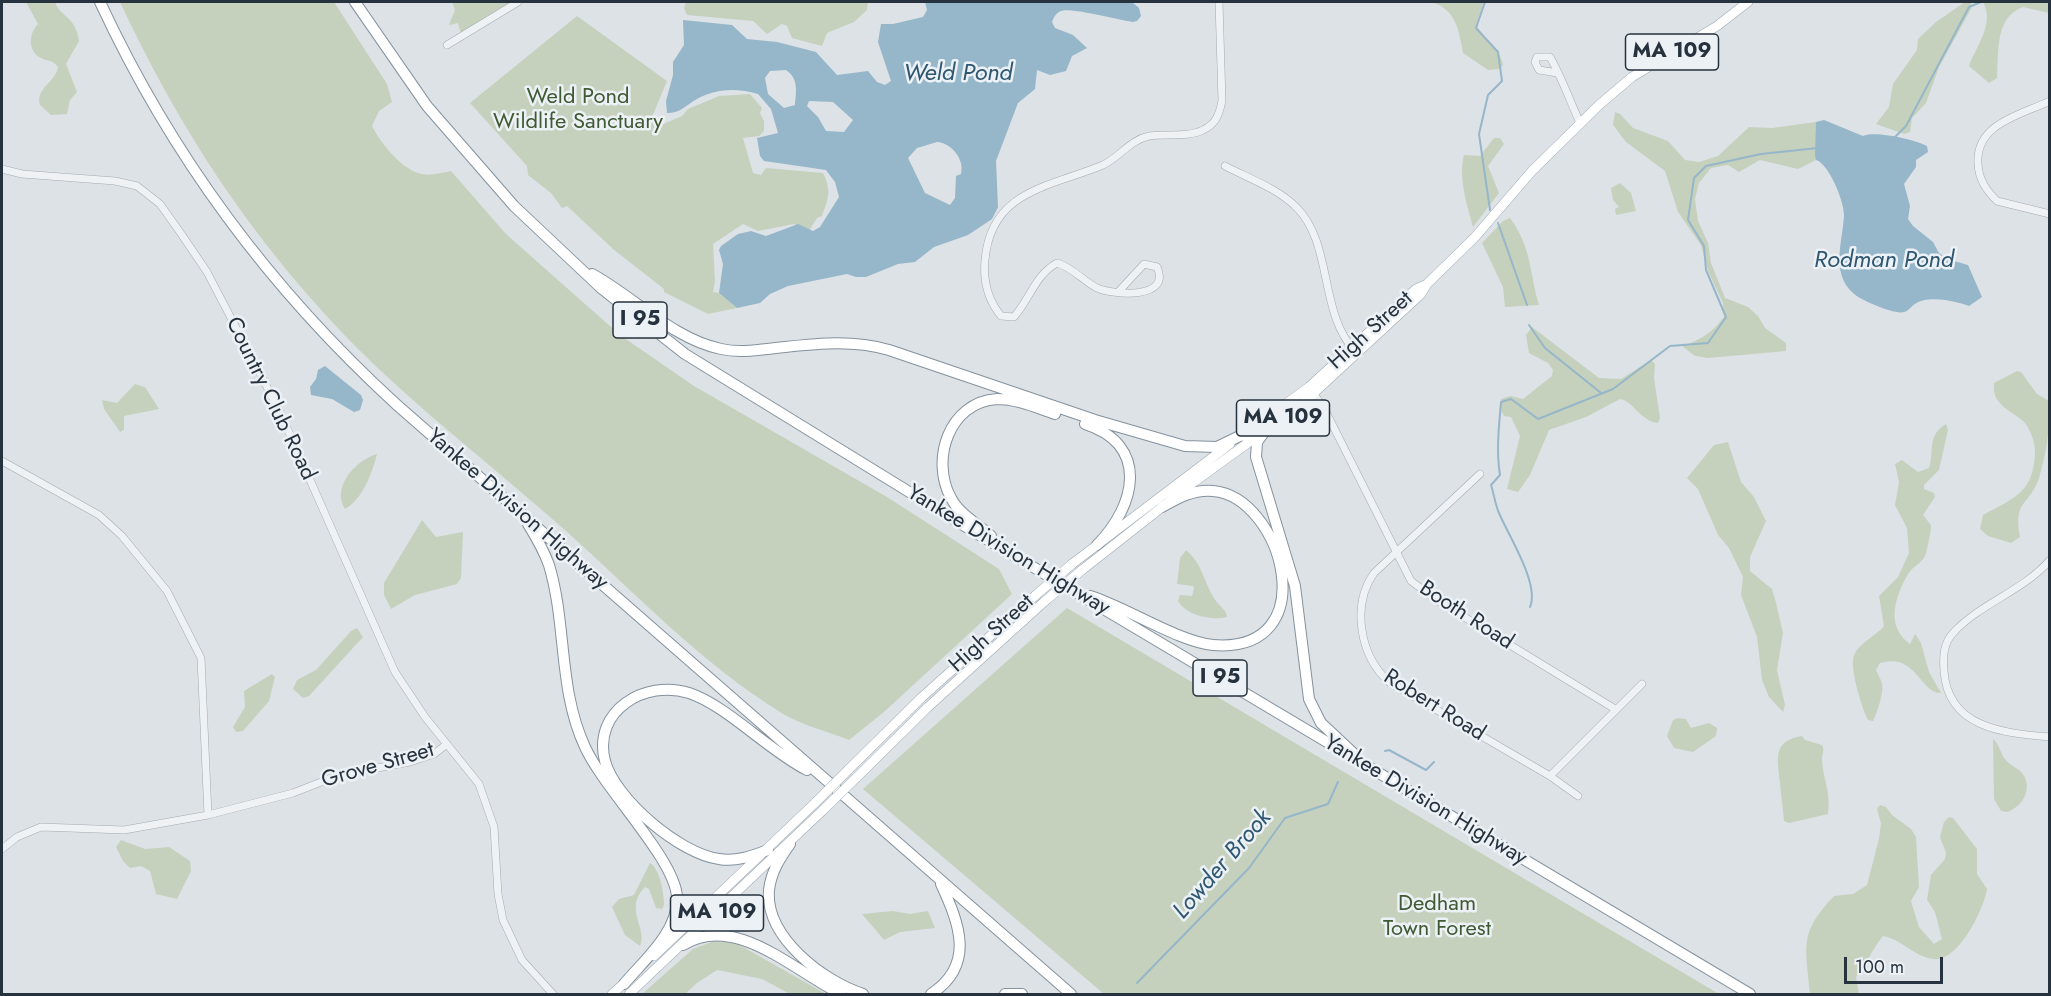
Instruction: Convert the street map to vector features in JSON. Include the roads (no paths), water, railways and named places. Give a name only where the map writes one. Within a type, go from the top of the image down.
[{"type":"highway","name":"Yankee Division Highway","points":[[100,2],[134,71],[211,196],[262,264],[310,320],[369,380],[939,881],[1071,994]]},
{"type":"highway","name":"Yankee Division Highway","points":[[355,2],[406,77],[457,143],[514,207],[573,264],[638,318],[715,374],[1749,994]]},
{"type":"highway","points":[[573,264],[607,283],[686,335],[719,349],[745,351],[828,343],[856,343],[889,350],[1095,420],[1185,446],[1217,447],[1246,433]]},
{"type":"highway","points":[[1004,549],[954,503],[946,489],[942,465],[946,441],[959,418],[976,405],[997,399],[1018,402],[1092,426],[1109,435],[1119,445],[1129,466],[1130,492],[1121,516],[1097,545]]},
{"type":"highway","points":[[1265,431],[1257,441],[1256,457],[1295,586],[1309,699],[1321,723],[1366,765]]},
{"type":"highway","points":[[1074,591],[1111,602],[1192,640],[1210,645],[1243,642],[1267,628],[1282,603],[1284,577],[1274,548],[1252,512],[1230,495],[1212,491],[1189,494],[1162,507]]},
{"type":"highway","points":[[524,516],[550,569],[568,694],[579,732],[600,775],[669,870],[676,890],[676,911],[669,928],[624,984]]},
{"type":"highway","points":[[768,850],[736,860],[711,858],[690,849],[650,821],[620,789],[606,764],[604,739],[614,714],[628,700],[645,692],[663,690],[687,693],[708,702],[788,760],[821,777]]},
{"type":"highway","points":[[790,844],[777,863],[771,880],[770,901],[774,916],[790,943],[810,964],[832,980],[863,994]]},
{"type":"highway","points":[[931,994],[950,977],[957,963],[960,946],[956,919],[939,881]]},
{"type":"highway","points":[[683,945],[707,935],[734,936],[841,994]]},
{"type":"highway","points":[[1005,994],[1022,994]]},
{"type":"main road","name":"High Street","points":[[629,994],[790,844],[937,699],[1045,601],[1162,507],[1265,431],[1354,350],[1416,289],[1427,284],[1475,237],[1532,171],[1580,123],[1632,77],[1717,26],[1748,2]]},
{"type":"main road","name":"High Street","points":[[612,994],[768,850],[921,698],[1036,595],[1072,564],[1246,433],[1311,390]]},
{"type":"street","points":[[447,45],[518,2]]},
{"type":"street","points":[[1120,290],[1144,264],[1157,267],[1160,273],[1158,282],[1152,290],[1142,293],[1106,291],[1065,265],[1057,263],[1039,277],[1030,297],[1014,316],[1001,315],[993,306],[986,283],[987,241],[997,220],[1006,209],[1032,190],[1106,164],[1136,141],[1149,136],[1192,133],[1213,124],[1219,115],[1222,101],[1219,2]]},
{"type":"street","points":[[1558,73],[1580,123]]},
{"type":"street","points":[[2049,101],[1993,128],[1984,137],[1977,152],[1980,178],[1997,201],[2049,214]]},
{"type":"street","points":[[1225,166],[1290,202],[1305,217],[1314,236],[1340,329],[1354,350]]},
{"type":"street","name":"Country Club Road","points":[[2,169],[22,174],[116,181],[137,186],[160,204],[207,272],[280,412],[390,662],[410,696],[447,744]]},
{"type":"street","name":"Booth Road","points":[[1311,390],[1411,581],[1421,590],[1615,709]]},
{"type":"street","points":[[2,461],[99,516],[122,536],[167,591],[201,658],[208,815]]},
{"type":"street","name":"Robert Road","points":[[1480,474],[1374,573],[1366,584],[1362,597],[1361,619],[1370,661],[1377,672],[1389,682],[1550,776],[1578,796]]},
{"type":"street","points":[[2049,560],[2038,573],[1969,618],[1952,634],[1943,651],[1945,677],[1951,696],[1965,714],[1985,728],[2003,733],[2049,737]]},
{"type":"street","points":[[1550,776],[1642,684]]},
{"type":"street","name":"Grove Street","points":[[2,849],[17,837],[41,828],[124,830],[208,815],[293,793],[339,775],[410,762],[434,754],[447,744],[479,784],[492,816],[496,839],[499,905],[505,925],[528,969],[553,994]]},
{"type":"water","name":"Weld Pond","points":[[925,2],[1132,2],[1139,8],[1141,16],[1133,22],[1066,10],[1055,15],[1052,22],[1055,28],[1073,35],[1087,48],[1072,56],[1066,71],[1050,75],[1037,70],[1035,89],[1018,103],[996,161],[998,207],[992,219],[968,235],[934,247],[915,262],[898,264],[866,277],[847,274],[788,286],[770,294],[760,303],[737,308],[719,293],[723,264],[719,250],[721,246],[738,234],[751,231],[766,236],[798,224],[813,231],[820,227],[839,197],[835,182],[826,170],[764,161],[760,156],[757,138],[778,133],[771,109],[758,94],[735,90],[719,91],[704,95],[680,110],[667,113],[666,101],[673,75],[673,62],[684,45],[683,20],[732,25],[747,39],[777,42],[816,52],[837,75],[868,71],[877,82],[885,85],[891,81],[878,42],[881,24],[893,24],[923,17],[927,10]],"holes":[[[786,70],[795,81],[796,95],[795,105],[784,108],[768,94],[765,78],[770,71]],[[809,101],[833,102],[853,120],[844,132],[826,131],[818,117],[807,106]],[[937,142],[942,143],[952,149],[959,158],[961,174],[956,176],[955,198],[950,205],[925,193],[908,158],[917,148]]]},
{"type":"water","name":"Rodman Pond","points":[[1824,120],[1863,136],[1885,135],[1927,146],[1928,152],[1916,160],[1916,167],[1904,184],[1910,206],[1908,219],[1933,242],[1939,253],[1947,259],[1968,265],[1982,297],[1969,306],[1934,299],[1920,301],[1906,311],[1900,312],[1878,306],[1853,293],[1846,285],[1840,266],[1844,215],[1841,201],[1831,175],[1816,160],[1815,155],[1816,122]]},
{"type":"water","points":[[325,366],[361,395],[363,400],[360,410],[354,412],[332,399],[311,395],[310,387],[316,379],[318,370]]},
{"type":"waterway","points":[[1485,2],[1476,28],[1498,52],[1502,81],[1488,95],[1479,134],[1490,210]]},
{"type":"waterway","name":"Lowder Brook","points":[[1894,138],[1906,126],[1969,7],[1981,2]]},
{"type":"waterway","name":"Lowder Brook","points":[[1530,607],[1532,597],[1527,573],[1496,506],[1491,485],[1500,475],[1498,448],[1501,402],[1511,399],[1538,419],[1613,389],[1670,346],[1708,343],[1726,317],[1706,270],[1704,246],[1688,220],[1694,178],[1706,166],[1761,154],[1818,148]]},
{"type":"waterway","points":[[1498,223],[1527,305]]},
{"type":"waterway","points":[[1529,325],[1545,348],[1601,393]]},
{"type":"waterway","name":"Lowder Brook","points":[[1385,751],[1389,750],[1426,770],[1434,762]]},
{"type":"waterway","name":"Lowder Brook","points":[[1137,983],[1249,868],[1285,818],[1328,804],[1338,782]]},
{"type":"park label","name":"Weld Pond Wildlife Sanctuary","points":[[578,110]]},
{"type":"park label","name":"Dedham Town Forest","points":[[1437,918]]}]
